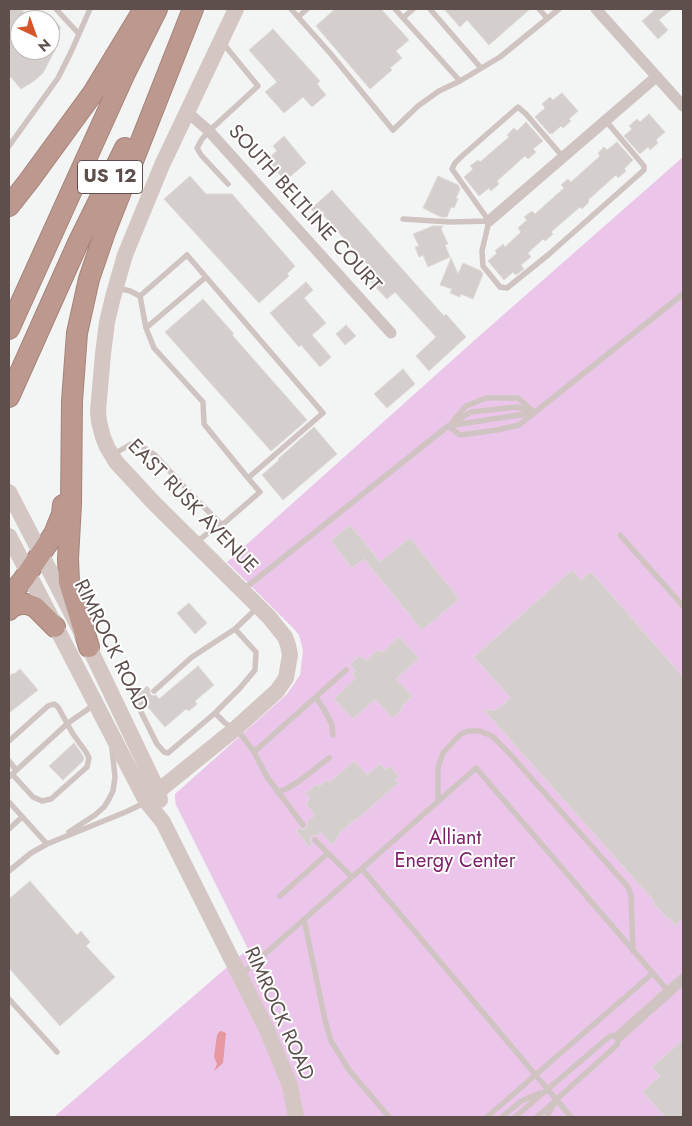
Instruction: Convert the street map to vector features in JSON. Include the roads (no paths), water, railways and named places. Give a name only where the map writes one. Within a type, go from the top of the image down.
[{"type":"highway","points":[[9,206],[93,93],[144,9]]},
{"type":"highway","name":"US 12","points":[[9,329],[125,73],[157,9]]},
{"type":"highway","points":[[89,647],[69,582],[68,559],[71,504],[72,402],[77,332],[89,279],[118,197],[193,9]]},
{"type":"highway","name":"US 12","points":[[9,397],[78,242],[193,9]]},
{"type":"highway","points":[[9,598],[54,534],[62,514],[71,464]]},
{"type":"highway","points":[[9,610],[20,604],[35,607],[55,628]]},
{"type":"main road","name":"EAST RUSK AVENUE","points":[[152,796],[235,729],[278,691],[286,678],[289,667],[290,655],[285,637],[269,617],[116,462],[103,437],[98,411],[107,322],[125,256],[162,165],[236,9]]},
{"type":"main road","name":"RIMROCK ROAD","points":[[9,492],[89,647],[163,822],[267,1030],[290,1086],[296,1117]]},
{"type":"main road","name":"RIMROCK ROAD","points":[[9,536],[112,736],[152,796]]},
{"type":"street","points":[[603,11],[656,77],[683,106]]},
{"type":"street","points":[[489,221],[656,77]]},
{"type":"street","name":"SOUTH BELTLINE COURT","points":[[187,112],[209,131],[391,333]]},
{"type":"street","points":[[619,1036],[683,980]]},
{"type":"lane","points":[[56,9],[79,34]]},
{"type":"lane","points":[[9,146],[58,78],[90,9]]},
{"type":"lane","points":[[291,9],[393,130],[418,106],[439,91],[500,57],[559,9]]},
{"type":"lane","points":[[298,17],[307,9]]},
{"type":"lane","points":[[394,9],[460,81]]},
{"type":"lane","points":[[403,18],[413,9]]},
{"type":"lane","points":[[430,9],[481,68]]},
{"type":"lane","points":[[539,9],[547,18]]},
{"type":"lane","points":[[221,40],[258,86],[209,131],[197,148],[211,167],[228,184]]},
{"type":"lane","points":[[563,157],[518,107],[455,162],[452,169],[489,221],[482,250],[483,266],[500,287],[507,288],[644,170],[644,166],[606,121]]},
{"type":"lane","points":[[403,219],[451,222],[489,221]]},
{"type":"lane","points":[[140,296],[187,255],[323,413],[248,478]]},
{"type":"lane","points":[[146,328],[206,277]]},
{"type":"lane","points":[[115,287],[140,296]]},
{"type":"lane","points":[[448,426],[460,435],[519,425],[683,294]]},
{"type":"lane","points":[[140,296],[146,328],[154,348],[202,402],[204,424],[260,492],[222,525],[195,543]]},
{"type":"lane","points":[[448,426],[466,406],[486,398],[518,398],[534,413]]},
{"type":"lane","points":[[242,590],[448,426],[471,412],[517,407],[534,413]]},
{"type":"lane","points":[[448,426],[534,413]]},
{"type":"lane","points":[[112,455],[131,444],[138,444],[155,455],[222,525]]},
{"type":"lane","points":[[620,535],[683,606]]},
{"type":"lane","points":[[154,691],[192,657],[235,629],[259,607]]},
{"type":"lane","points":[[142,702],[140,706],[141,712],[156,744],[164,752],[168,753],[215,712],[256,670],[256,652],[235,629]]},
{"type":"lane","points":[[254,752],[346,670]]},
{"type":"lane","points":[[316,697],[332,725],[333,735]]},
{"type":"lane","points":[[9,740],[48,706],[54,704],[58,707],[89,758],[87,767],[51,799],[42,801],[33,797],[12,773],[9,761]]},
{"type":"lane","points":[[12,773],[68,723],[96,704]]},
{"type":"lane","points":[[215,712],[225,723],[235,729],[254,752],[277,792],[303,825]]},
{"type":"lane","points":[[438,802],[438,768],[443,753],[461,734],[468,731],[480,731],[492,736],[628,886],[631,895],[633,951]]},
{"type":"lane","points":[[55,841],[95,815],[104,807],[109,799],[113,791],[115,777],[112,736]]},
{"type":"lane","points":[[277,792],[298,782],[329,758]]},
{"type":"lane","points":[[240,976],[476,768],[669,992]]},
{"type":"lane","points":[[9,871],[31,853],[47,844],[128,811],[152,796]]},
{"type":"lane","points":[[9,802],[47,844]]},
{"type":"lane","points":[[10,827],[22,817]]},
{"type":"lane","points":[[315,840],[352,877]]},
{"type":"lane","points":[[280,896],[328,854]]},
{"type":"lane","points":[[362,869],[571,1117]]},
{"type":"lane","points":[[304,919],[330,1041],[349,1070],[389,1117]]},
{"type":"lane","points":[[486,1117],[653,973]]},
{"type":"lane","points":[[9,999],[57,1052]]},
{"type":"lane","points":[[515,1117],[610,1036],[619,1036],[617,1046],[536,1117]]},
{"type":"lane","points":[[502,1117],[521,1101],[547,1090]]},
{"type":"lane","points":[[547,1117],[556,1100]]},
{"type":"park label","name":"Alliant Energy Center","points":[[455,850]]}]
